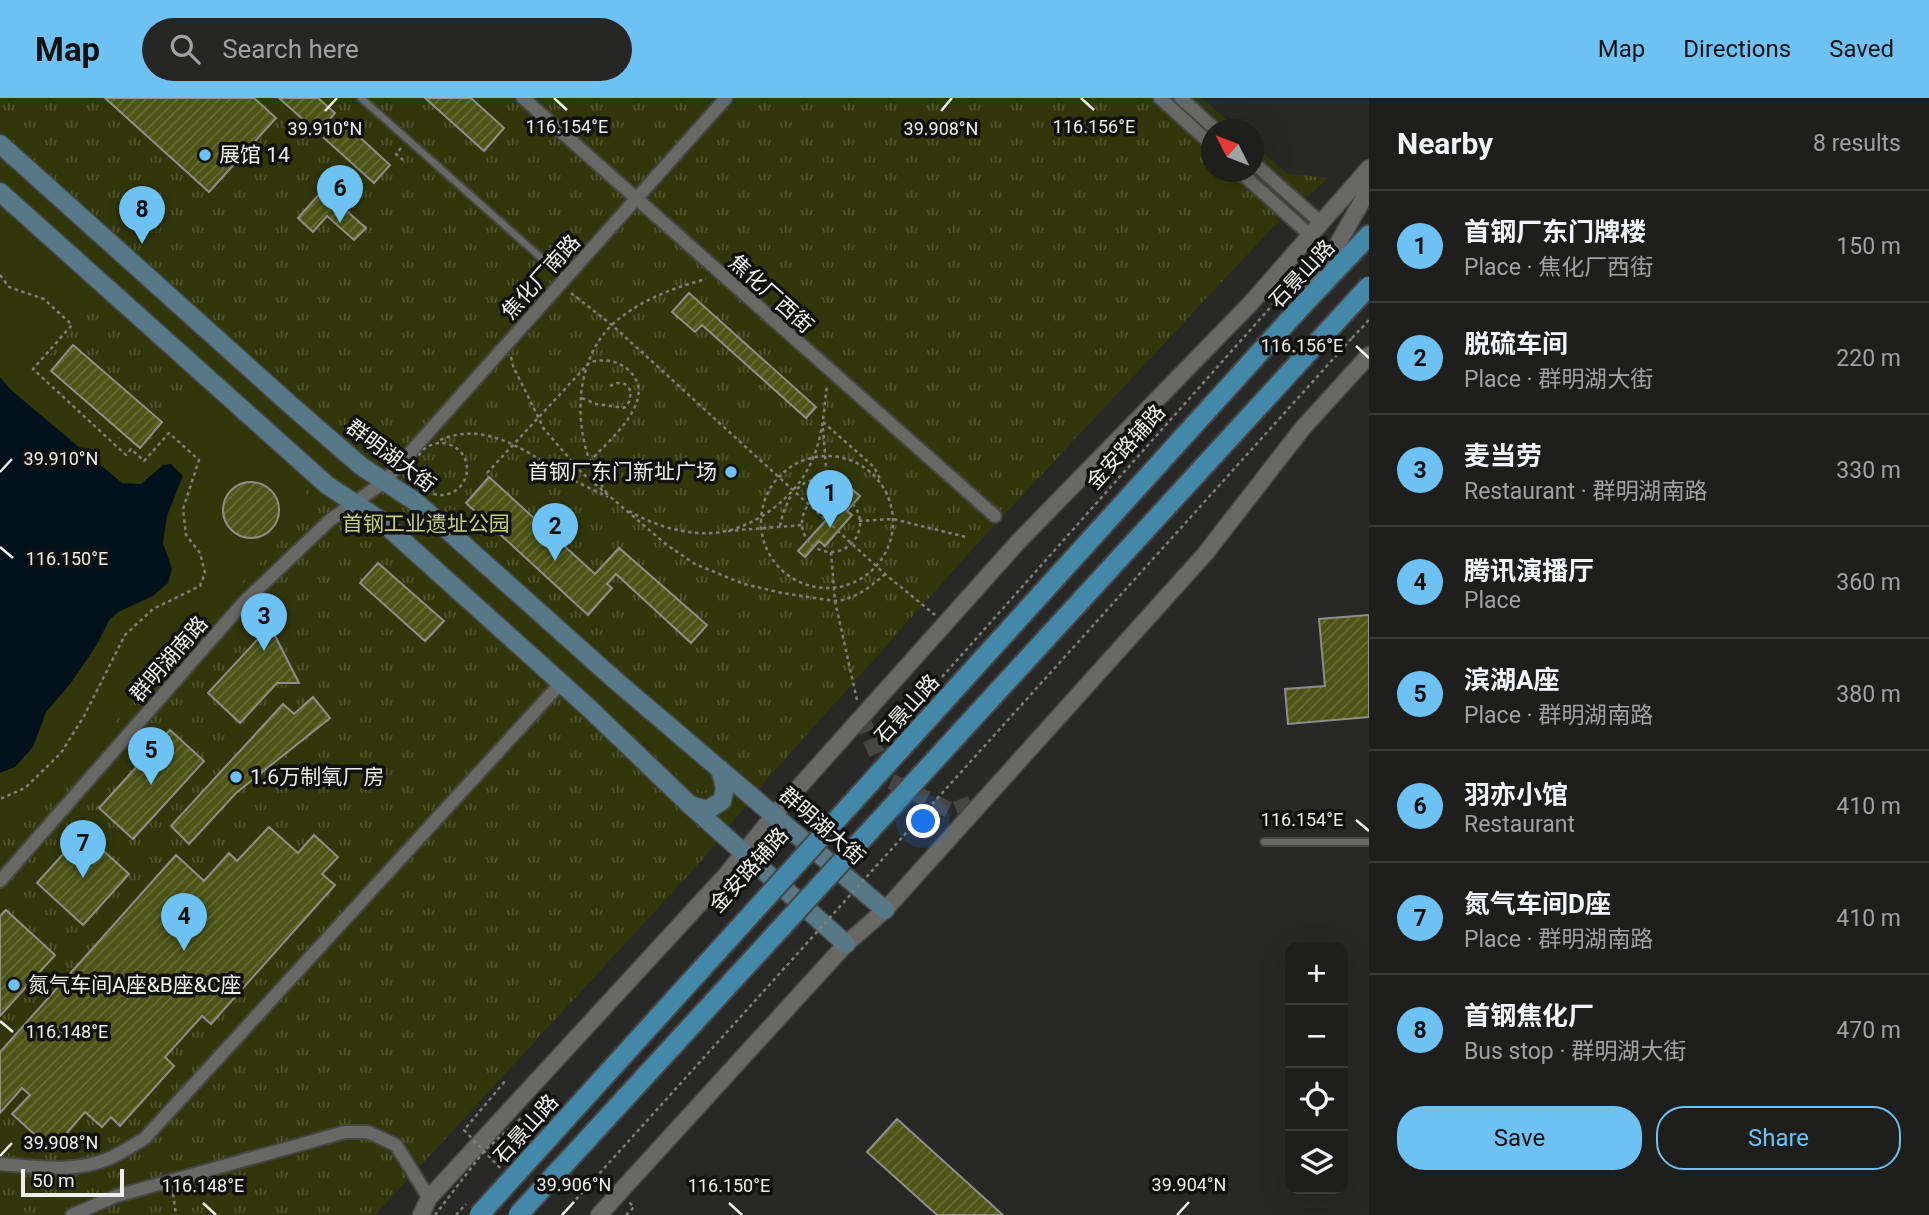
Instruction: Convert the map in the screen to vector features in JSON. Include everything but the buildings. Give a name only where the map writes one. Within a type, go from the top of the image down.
[{"type":"main road","name":"群明湖大街","points":[[0,144],[361,466],[416,502],[615,680],[885,910]]},
{"type":"main road","points":[[0,192],[327,485],[380,520],[561,683],[690,805],[846,944]]},
{"type":"main road","name":"石景山路","points":[[472,1210],[1369,235]]},
{"type":"main road","points":[[518,1215],[1369,286]]},
{"type":"main road","points":[[690,805],[707,810],[722,801],[725,788],[720,768]]},
{"type":"street","name":"焦化厂西街","points":[[523,98],[828,371],[995,516]]},
{"type":"street","name":"焦化厂南路","points":[[384,482],[726,98]]},
{"type":"street","points":[[1160,98],[1201,135]]},
{"type":"street","points":[[1181,98],[1204,119]]},
{"type":"street","points":[[421,1215],[429,1198],[707,896],[774,815],[1018,542],[1250,304],[1369,168]]},
{"type":"street","points":[[1264,174],[1316,229]]},
{"type":"street","points":[[1253,182],[1316,229]]},
{"type":"street","points":[[1300,308],[1369,189]]},
{"type":"street","points":[[599,1215],[846,944],[885,910],[1205,554],[1303,429],[1369,355]]},
{"type":"street","name":"群明湖南路","points":[[0,881],[244,602],[330,520],[384,482]]},
{"type":"street","points":[[0,1164],[82,1167],[109,1159],[144,1139],[561,683]]},
{"type":"street","points":[[72,1215],[116,1196],[345,1132],[368,1132],[396,1145],[429,1198]]},
{"type":"lane","points":[[360,98],[562,282]]},
{"type":"lane","points":[[1264,842],[1369,842]]},
{"type":"path","points":[[403,160],[396,154],[401,148],[409,155]]},
{"type":"path","points":[[0,275],[9,287],[44,299],[72,325],[33,369],[70,404],[126,455],[131,449],[144,461],[169,433],[199,460],[183,509],[186,535],[200,553],[205,573],[200,586],[153,609],[125,635],[84,716],[61,753],[25,788],[0,799]]},
{"type":"path","points":[[611,498],[600,484],[582,437],[581,398],[594,350],[612,325],[639,304],[692,282],[720,275]]},
{"type":"path","points":[[562,282],[877,566],[946,624]]},
{"type":"path","name":"金安路辅路","points":[[940,679],[1284,292]]},
{"type":"path","points":[[562,1215],[1369,320]]},
{"type":"path","points":[[507,343],[513,366],[544,429],[581,472],[667,545],[695,564],[744,583],[782,593],[835,601],[844,601],[865,591],[885,573]]},
{"type":"path","points":[[487,473],[590,362],[601,360],[623,366],[631,373],[639,393],[638,404],[632,415],[590,461]]},
{"type":"path","points":[[828,371],[823,422],[828,494]]},
{"type":"path","points":[[581,398],[596,404],[624,408],[629,402],[631,391],[625,384],[617,383],[607,387]]},
{"type":"path","points":[[780,526],[787,502],[814,457],[823,422]]},
{"type":"path","points":[[823,422],[874,467],[884,487],[892,506],[894,527],[889,548],[877,566],[858,581],[834,588],[813,587],[792,578],[775,563],[764,543],[762,515],[765,498],[778,477],[792,466],[824,456],[853,460],[870,471],[884,487]]},
{"type":"path","points":[[427,446],[444,443],[452,445],[464,457],[467,473],[464,481],[452,493],[434,495],[419,485],[414,468],[416,459],[427,446],[454,434],[477,433],[514,444],[582,485],[611,498]]},
{"type":"path","points":[[722,532],[762,515],[806,482],[827,476]]},
{"type":"path","points":[[828,494],[847,499],[854,506],[859,521],[857,535],[852,543],[831,552],[810,544],[802,525],[804,510],[808,504],[818,496],[828,494]]},
{"type":"path","points":[[623,508],[659,525],[695,533],[802,525]]},
{"type":"path","points":[[859,521],[893,519],[966,537]]},
{"type":"path","points":[[831,552],[835,601],[861,717]]},
{"type":"path","points":[[501,1169],[464,1130],[506,1080]]},
{"type":"path","points":[[435,1215],[485,1150],[527,1113]]},
{"type":"path","points":[[493,1174],[502,1164]]},
{"type":"path","points":[[171,1180],[176,1215]]},
{"type":"path","points":[[456,1215],[472,1210]]},
{"type":"green space","name":"首钢工业遗址公园","points":[[0,98],[1202,98],[1226,119],[1201,119],[1201,182],[1264,182],[1264,153],[1286,173],[1328,178],[1274,226],[986,534],[768,778],[703,859],[375,1215],[0,1215]]},
{"type":"green space","points":[[0,153],[337,454],[331,465],[324,467],[317,463],[0,181]]},
{"type":"green space","points":[[0,204],[102,297],[38,368],[137,454],[206,382],[302,468],[309,509],[9,838],[0,833],[0,773],[15,767],[33,747],[46,712],[71,683],[110,619],[120,611],[153,596],[171,569],[163,543],[167,516],[183,476],[170,464],[162,465],[141,484],[122,483],[11,390],[0,377]]},
{"type":"green space","points":[[417,517],[428,520],[707,770],[713,780],[711,788],[702,792],[691,786],[412,541],[407,533],[410,522]]},
{"type":"water","points":[[0,377],[11,390],[122,483],[141,484],[163,465],[171,464],[183,476],[167,516],[163,543],[172,569],[168,583],[153,596],[120,611],[110,619],[71,683],[46,712],[33,747],[15,767],[0,773]]},
{"type":"tunnel","points":[[861,717],[888,780],[951,811],[984,799]]},
{"type":"place","name":"展馆 14","points":[[205,155]]},
{"type":"place","name":"羽亦小馆","points":[[340,223]]},
{"type":"place","name":"首钢焦化厂","points":[[142,244]]},
{"type":"place","name":"首钢厂东门新址广场","points":[[731,472]]},
{"type":"place","name":"首钢厂东门牌楼","points":[[830,528]]},
{"type":"place","name":"脱硫车间","points":[[555,561]]},
{"type":"place","name":"麦当劳","points":[[264,651]]},
{"type":"place","name":"1.6万制氧厂房","points":[[236,777]]},
{"type":"place","name":"滨湖A座","points":[[151,785]]},
{"type":"place","name":"氮气车间D座","points":[[83,878]]},
{"type":"place","name":"腾讯演播厅","points":[[184,951]]},
{"type":"place","name":"氮气车间A座&B座&C座","points":[[14,985]]}]
